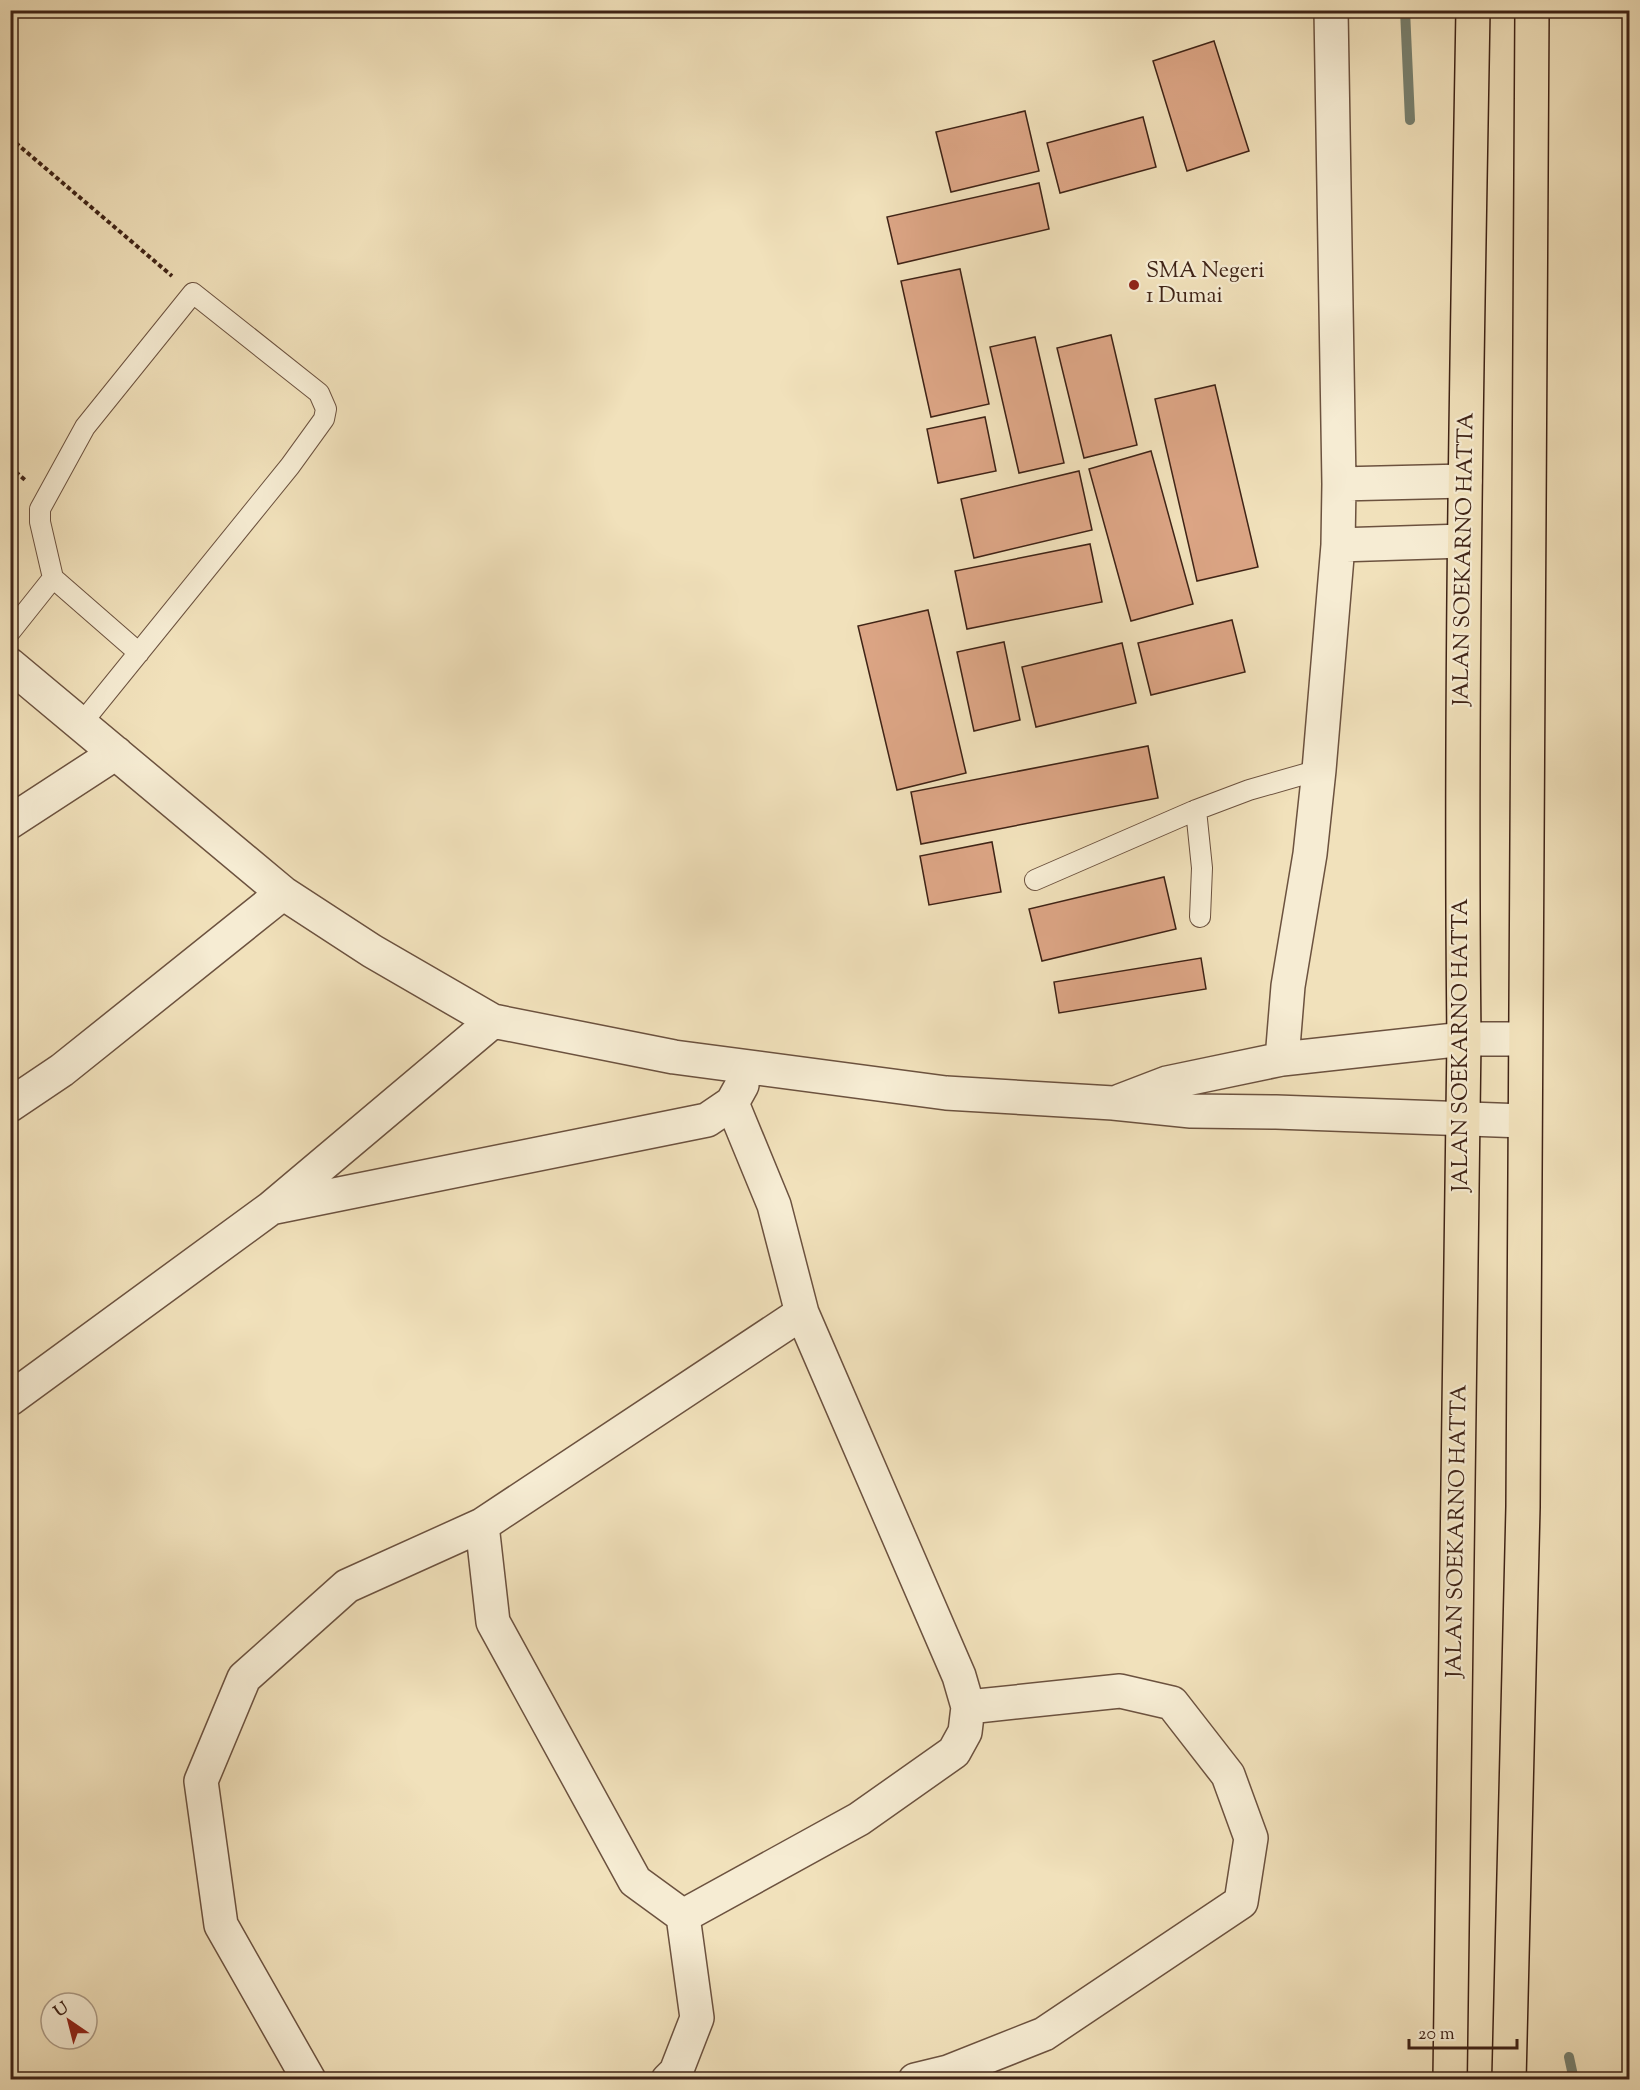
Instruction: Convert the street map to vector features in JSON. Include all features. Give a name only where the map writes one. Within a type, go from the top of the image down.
[{"type":"highway","name":"JALAN SOEKARNO HATTA","points":[[1450,2079],[1464,1040],[1462,875],[1464,541],[1473,10]]},
{"type":"highway","points":[[1509,2079],[1523,1507],[1532,10]]},
{"type":"street","points":[[1282,1059],[1288,986],[1310,854],[1338,545],[1331,10]]},
{"type":"street","points":[[1339,484],[1465,481]]},
{"type":"street","points":[[1338,545],[1464,541]]},
{"type":"street","points":[[10,664],[283,893],[372,951],[493,1021],[674,1057],[946,1094],[1113,1103],[1191,1111],[1462,1117],[1524,1121]]},
{"type":"street","points":[[10,822],[116,753]]},
{"type":"street","points":[[10,1105],[62,1070],[283,893]]},
{"type":"street","points":[[10,1399],[271,1208],[493,1021]]},
{"type":"street","points":[[1113,1103],[1167,1083],[1282,1059],[1464,1040],[1525,1039]]},
{"type":"street","points":[[271,1208],[707,1120],[732,1103],[743,1084],[746,1068]]},
{"type":"street","points":[[683,1916],[859,1820],[954,1752],[964,1732],[968,1707],[959,1676],[802,1313],[774,1205],[732,1103]]},
{"type":"street","points":[[309,2079],[221,1925],[201,1781],[244,1678],[347,1586],[482,1525],[802,1313]]},
{"type":"street","points":[[482,1525],[493,1622],[635,1881],[683,1916],[697,2018],[676,2072],[668,2079]]},
{"type":"street","points":[[915,2079],[948,2072],[1044,2034],[1241,1902],[1251,1838],[1228,1776],[1172,1703],[1120,1691],[968,1707]]},
{"type":"lane","points":[[81,724],[290,466],[324,419],[326,409],[319,393],[192,293],[85,427],[40,509],[40,522],[53,578],[139,652]]},
{"type":"lane","points":[[10,632],[53,578]]},
{"type":"lane","points":[[1035,880],[1196,810],[1249,790],[1319,770]]},
{"type":"lane","points":[[1196,810],[1202,868],[1200,917]]},
{"type":"path","points":[[10,138],[192,293]]},
{"type":"building","points":[[1214,41],[1249,151],[1187,171],[1153,61]]},
{"type":"building","points":[[1025,111],[1039,171],[951,192],[936,132]]},
{"type":"building","points":[[1143,117],[1156,167],[1060,193],[1047,143]]},
{"type":"building","points":[[1039,183],[1049,229],[898,264],[887,217]]},
{"type":"building","points":[[960,269],[989,404],[931,417],[901,281]]},
{"type":"building","points":[[1111,335],[1137,445],[1084,458],[1057,348]]},
{"type":"building","points":[[1035,337],[1064,463],[1019,473],[990,347]]},
{"type":"building","points":[[1215,385],[1258,567],[1197,581],[1155,399]]},
{"type":"building","points":[[985,417],[996,471],[938,483],[927,429]]},
{"type":"building","points":[[1151,451],[1193,604],[1131,621],[1089,469]]},
{"type":"building","points":[[1079,471],[1092,530],[974,558],[961,499]]},
{"type":"building","points":[[1090,544],[1102,602],[967,629],[955,571]]},
{"type":"building","points":[[928,610],[966,773],[897,790],[858,626]]},
{"type":"building","points":[[1232,620],[1245,672],[1151,695],[1138,643]]},
{"type":"building","points":[[1004,642],[1020,720],[974,731],[957,652]]},
{"type":"building","points":[[1122,643],[1136,703],[1036,727],[1022,667]]},
{"type":"building","points":[[1148,746],[1158,798],[921,844],[911,792]]},
{"type":"building","points":[[992,842],[1001,892],[929,905],[920,856]]},
{"type":"building","points":[[1164,877],[1176,929],[1042,961],[1029,909]]},
{"type":"building","points":[[1201,958],[1206,989],[1059,1013],[1054,982]]},
{"type":"waterway","points":[[1405,10],[1410,120]]},
{"type":"waterway","points":[[1569,2057],[1574,2080]]},
{"type":"place","name":"SMA Negeri 1 Dumai","points":[[1134,285]]}]
